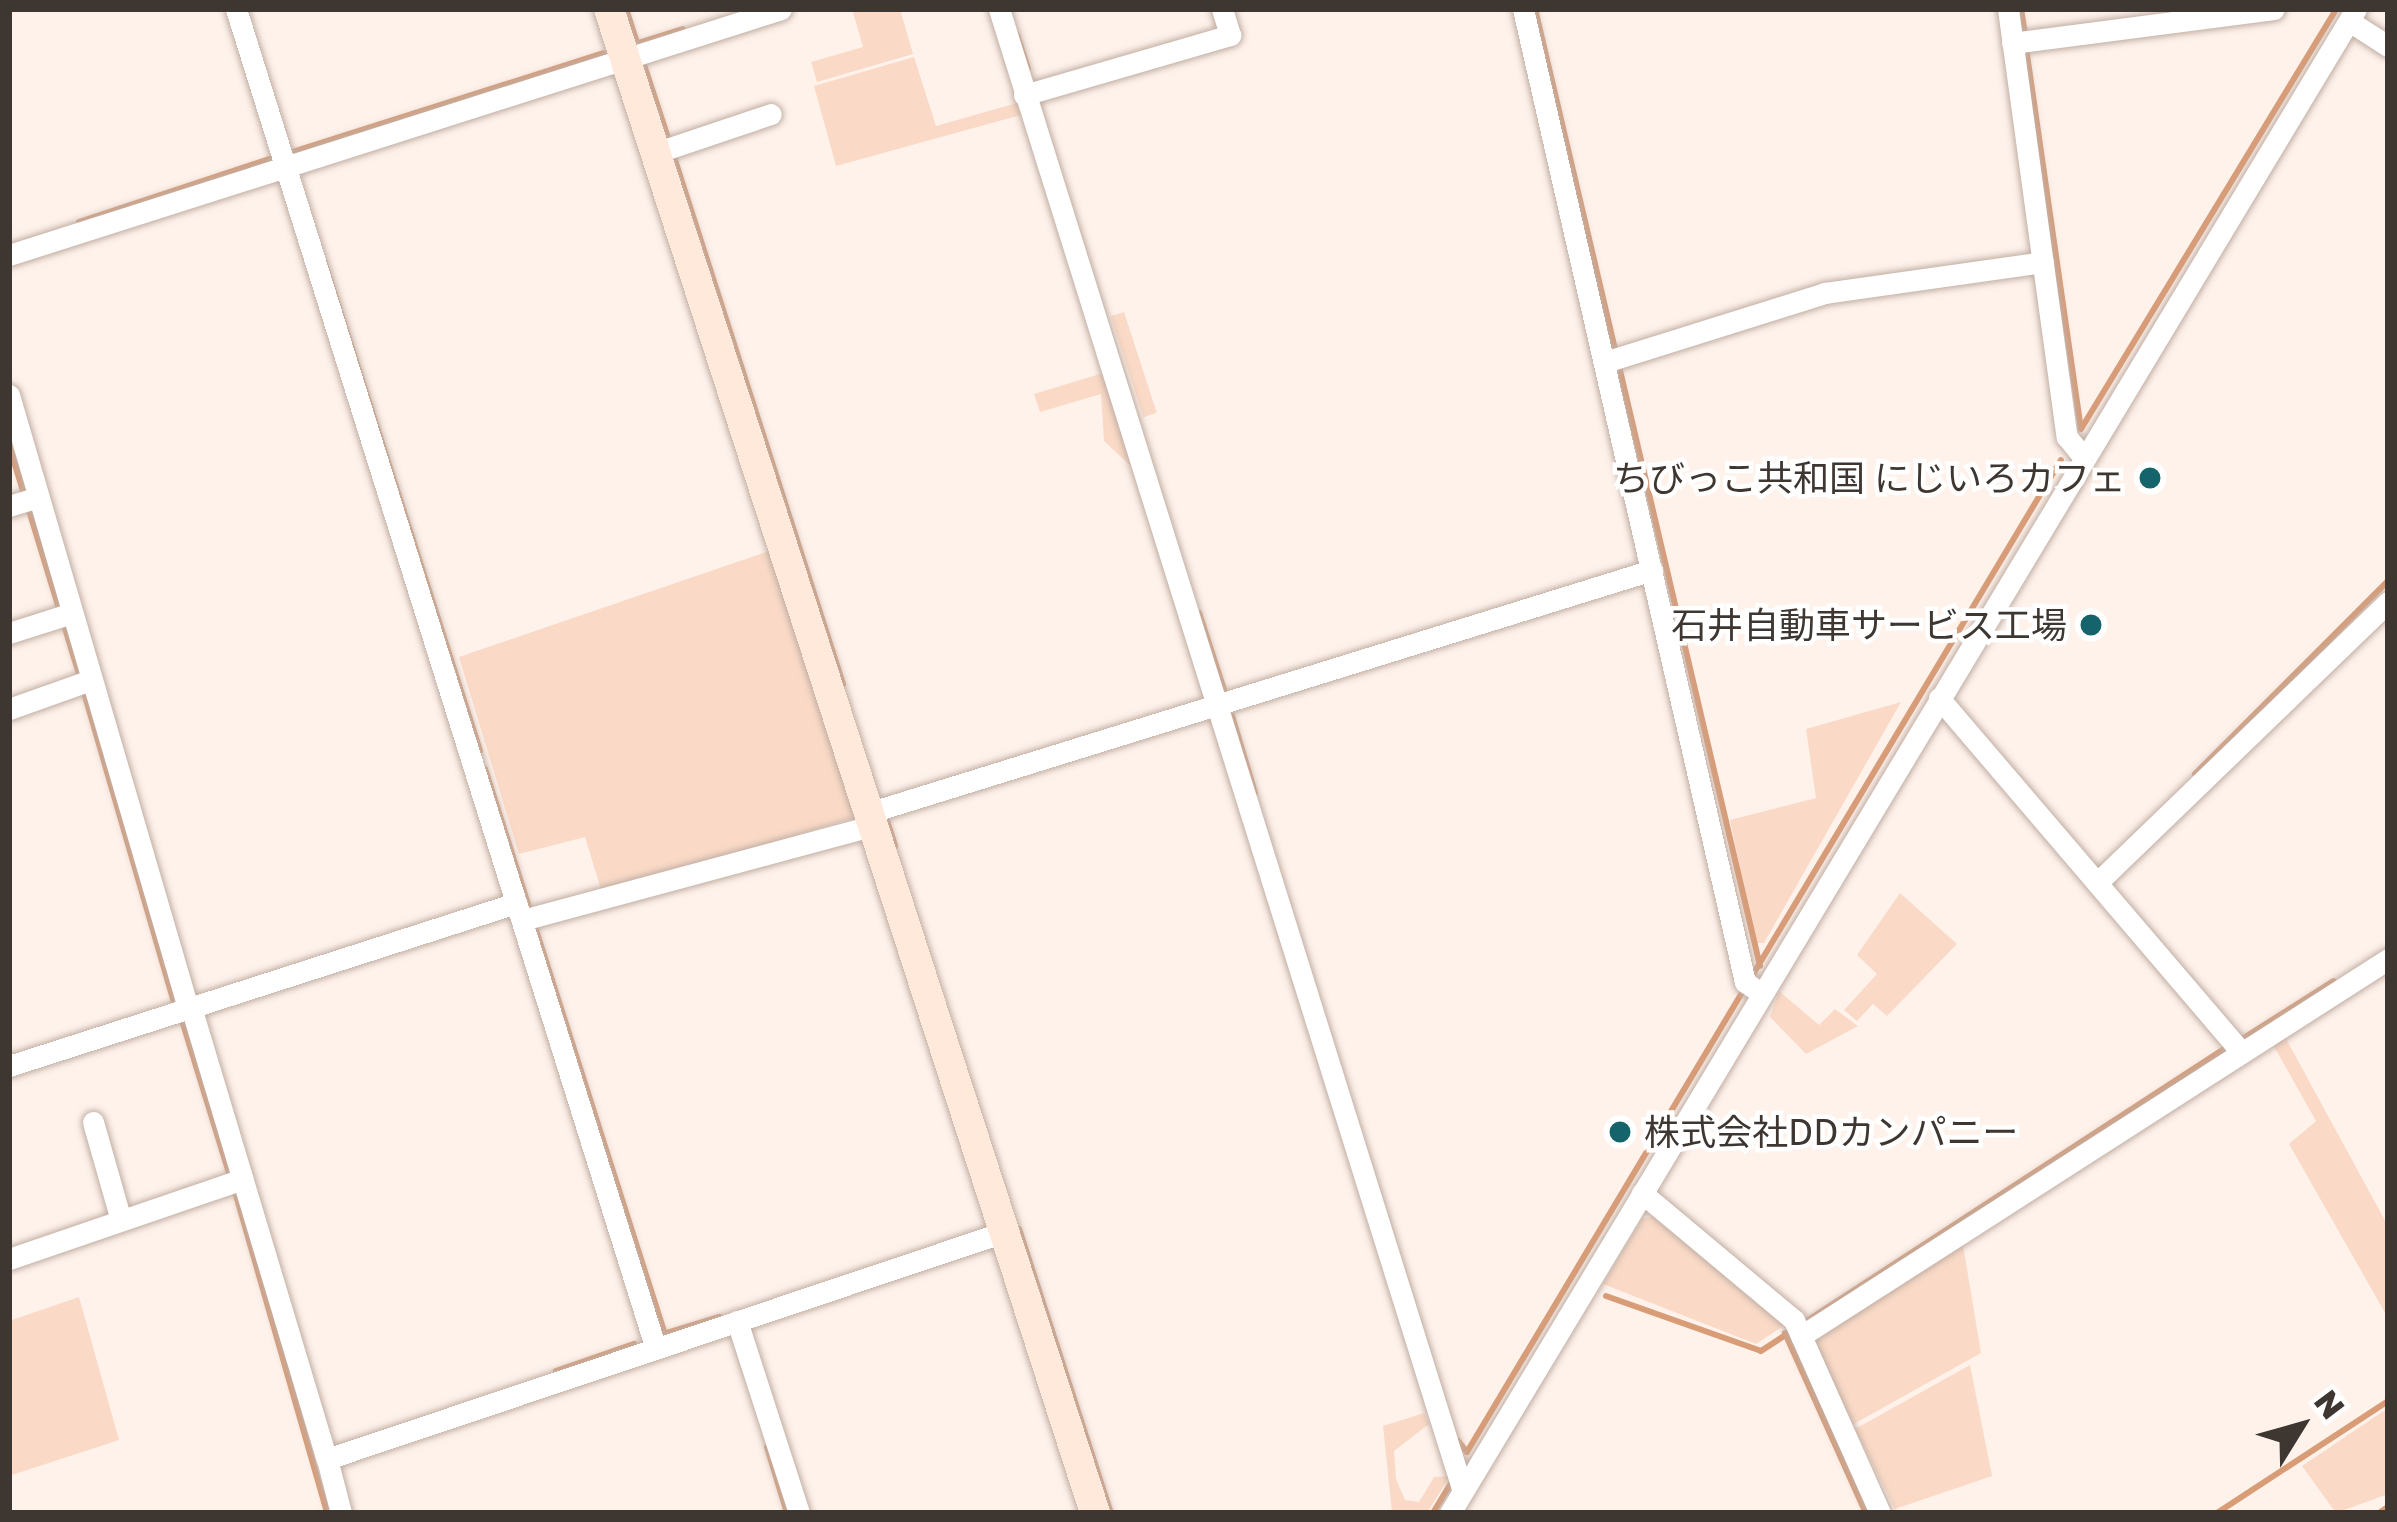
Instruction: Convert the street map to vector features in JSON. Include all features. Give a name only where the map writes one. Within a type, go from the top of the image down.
[{"type":"street","points":[[236,9],[526,913],[656,1349]]},
{"type":"street","points":[[609,9],[1095,1513]]},
{"type":"street","points":[[9,255],[781,9]]},
{"type":"street","points":[[999,9],[1463,1491]]},
{"type":"street","points":[[1024,95],[1230,35],[1222,9]]},
{"type":"street","points":[[1523,9],[1613,360],[1652,570],[1753,987]]},
{"type":"street","points":[[2008,9],[2067,437],[2083,457]]},
{"type":"street","points":[[2012,43],[2274,9]]},
{"type":"street","points":[[1450,1513],[1642,1193],[1753,987],[1940,698],[2352,13],[2388,46]]},
{"type":"street","points":[[655,153],[771,114]]},
{"type":"street","points":[[1613,360],[1825,293],[2043,262]]},
{"type":"street","points":[[9,395],[24,501],[65,616],[341,1513]]},
{"type":"street","points":[[9,1066],[526,913],[870,819],[1652,570]]},
{"type":"street","points":[[2095,876],[2388,602]]},
{"type":"street","points":[[9,633],[65,616]]},
{"type":"street","points":[[9,709],[84,682]]},
{"type":"street","points":[[1940,698],[2237,1046]]},
{"type":"street","points":[[1798,1329],[2237,1046],[2388,958]]},
{"type":"street","points":[[93,1122],[121,1220]]},
{"type":"street","points":[[9,1259],[236,1181]]},
{"type":"street","points":[[1642,1193],[1798,1329],[1880,1513]]},
{"type":"street","points":[[327,1460],[1004,1232]]},
{"type":"street","points":[[737,1321],[799,1513]]},
{"type":"shaded area","points":[[852,9],[900,9],[913,54],[817,82],[811,62],[863,47]]},
{"type":"shaded area","points":[[914,57],[936,126],[1017,103],[1021,115],[836,166],[814,86]]},
{"type":"shaded area","points":[[1124,312],[1157,413],[1143,417],[1111,316]]},
{"type":"shaded area","points":[[1103,373],[1135,470],[1104,441],[1101,394],[1040,412],[1034,394]]},
{"type":"shaded area","points":[[772,550],[856,817],[602,893],[585,837],[519,854],[459,657]]},
{"type":"shaded area","points":[[1901,702],[1764,943],[1755,943],[1730,820],[1816,798],[1806,729]]},
{"type":"shaded area","points":[[1900,893],[1957,944],[1887,1016],[1873,1004],[1857,1021],[1844,1010],[1877,974],[1857,955]]},
{"type":"shaded area","points":[[1779,991],[1819,1025],[1835,1009],[1858,1026],[1806,1054],[1770,1017]]},
{"type":"shaded area","points":[[2284,1035],[2388,1226],[2388,1318],[2289,1144],[2316,1121],[2272,1043]]},
{"type":"shaded area","points":[[1655,1216],[1786,1324],[1756,1344],[1603,1284],[1642,1219]]},
{"type":"shaded area","points":[[1962,1239],[1981,1353],[1852,1425],[1811,1339]]},
{"type":"shaded area","points":[[79,1297],[119,1440],[9,1476],[9,1321]]},
{"type":"shaded area","points":[[1970,1365],[1992,1476],[1895,1509],[1855,1429]]},
{"type":"shaded area","points":[[2388,1408],[2388,1494],[2336,1513],[2302,1466]]},
{"type":"shaded area","points":[[1424,1413],[1429,1424],[1394,1451],[1396,1479],[1405,1500],[1419,1502],[1434,1477],[1450,1476],[1427,1513],[1392,1513],[1383,1426]]},
{"type":"waterway","points":[[626,9],[638,45]]},
{"type":"waterway","points":[[1535,9],[1760,966]]},
{"type":"waterway","points":[[2021,9],[2025,35]]},
{"type":"waterway","points":[[2081,429],[2336,9]]},
{"type":"waterway","points":[[635,44],[683,29]]},
{"type":"waterway","points":[[1017,35],[1028,68]]},
{"type":"waterway","points":[[2026,48],[2081,428]]},
{"type":"waterway","points":[[289,153],[604,53]]},
{"type":"waterway","points":[[644,65],[669,141]]},
{"type":"waterway","points":[[673,154],[843,684]]},
{"type":"waterway","points":[[79,222],[270,159]]},
{"type":"waterway","points":[[324,261],[480,751]]},
{"type":"waterway","points":[[9,445],[80,677]]},
{"type":"waterway","points":[[1458,1441],[1467,1452],[2061,460]]},
{"type":"waterway","points":[[2195,774],[2388,581]]},
{"type":"waterway","points":[[1199,613],[1224,690]]},
{"type":"waterway","points":[[83,689],[175,1005]]},
{"type":"waterway","points":[[1232,716],[1255,793]]},
{"type":"waterway","points":[[485,769],[530,911]]},
{"type":"waterway","points":[[887,821],[895,846]]},
{"type":"waterway","points":[[534,924],[665,1334]]},
{"type":"waterway","points":[[2239,1041],[2334,981]]},
{"type":"waterway","points":[[181,1017],[230,1176]]},
{"type":"waterway","points":[[1606,1296],[1761,1351],[2227,1047]]},
{"type":"waterway","points":[[234,1188],[327,1513]]},
{"type":"waterway","points":[[1019,1229],[1111,1513]]},
{"type":"waterway","points":[[663,1334],[719,1317]]},
{"type":"waterway","points":[[1785,1333],[1866,1513]]},
{"type":"waterway","points":[[556,1371],[634,1344]]},
{"type":"waterway","points":[[2217,1513],[2388,1401]]},
{"type":"waterway","points":[[767,1447],[787,1513]]},
{"type":"waterway","points":[[1433,1513],[1450,1485]]},
{"type":"waterway","points":[[2379,1513],[2388,1507]]},
{"type":"place","name":"ちびっこ共和国 にじいろカフェ","points":[[2150,478]]},
{"type":"place","name":"石井自動車サービス工場","points":[[2091,625]]},
{"type":"place","name":"株式会社DDカンパニー","points":[[1620,1132]]}]
